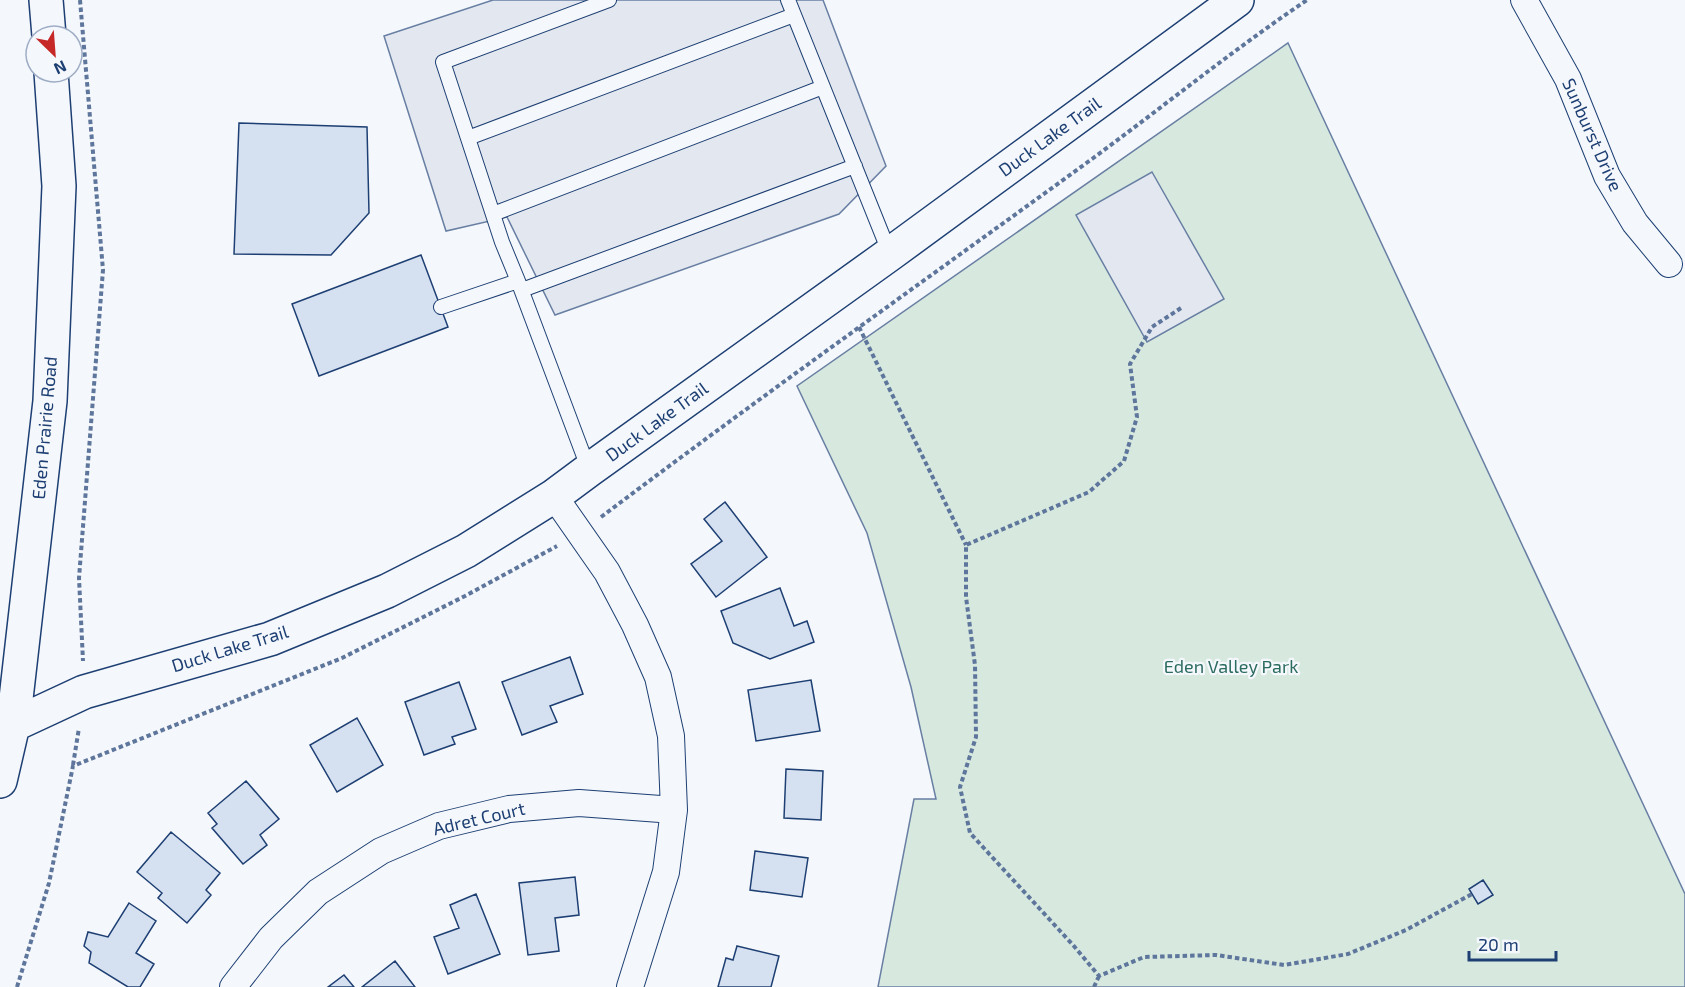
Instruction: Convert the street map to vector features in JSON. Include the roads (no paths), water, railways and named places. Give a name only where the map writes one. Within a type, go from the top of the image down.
[{"type":"street","points":[[45,0],[48,24]]},
{"type":"street","name":"Duck Lake Trail","points":[[13,725],[84,692],[270,639],[387,591],[466,551],[554,496],[1237,0]]},
{"type":"street","name":"Sunburst Drive","points":[[1524,0],[1568,79],[1607,176],[1635,223],[1668,264]]},
{"type":"street","name":"Eden Prairie Road","points":[[0,781],[13,725],[50,401],[60,186],[52,84]]},
{"type":"street","points":[[554,496],[607,572],[635,626],[658,677],[671,736],[674,810],[666,872],[630,987]]},
{"type":"street","name":"Adret Court","points":[[233,987],[271,939],[318,892],[381,851],[439,826],[509,809],[579,803],[674,810]]},
{"type":"lane","points":[[590,470],[493,214],[442,62],[609,0]]},
{"type":"lane","points":[[788,0],[890,254]]},
{"type":"lane","points":[[468,138],[794,15]]},
{"type":"lane","points":[[493,214],[823,87]]},
{"type":"lane","points":[[441,307],[520,286],[855,166]]},
{"type":"park label","name":"Eden Valley Park","points":[[1231,667]]}]
